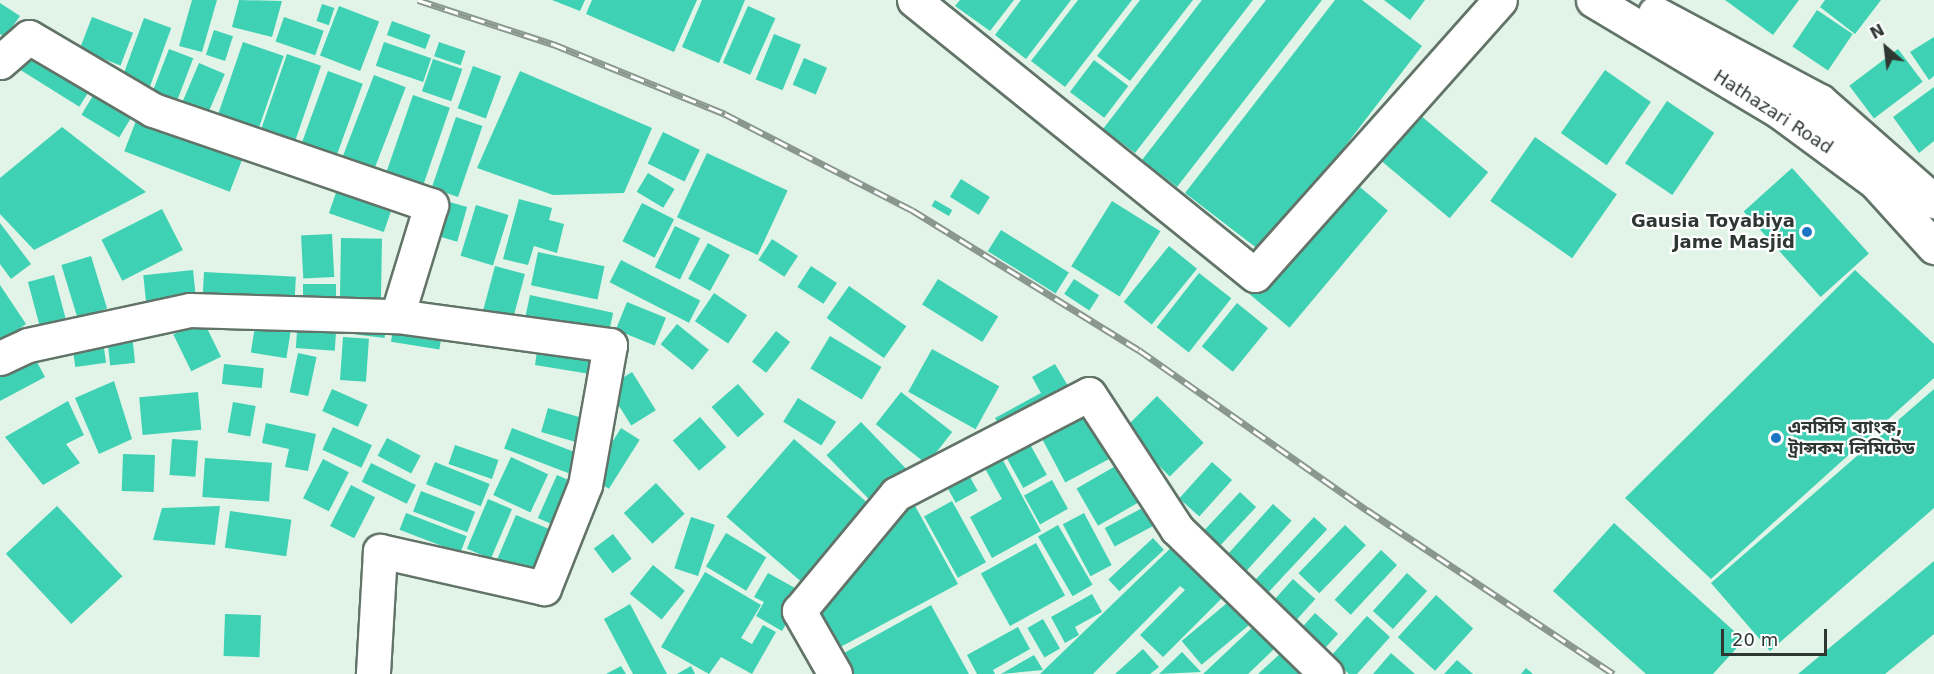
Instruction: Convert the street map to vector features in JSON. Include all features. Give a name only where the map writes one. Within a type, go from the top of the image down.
[{"type":"main road","points":[[914,0],[1255,275],[1500,0]]},
{"type":"main road","name":"Hathazari Road","points":[[1593,0],[1780,112],[1875,182],[1934,247]]},
{"type":"main road","name":"Hathazari Road","points":[[1636,0],[1820,101],[1934,201]]},
{"type":"main road","points":[[0,62],[28,37],[153,110],[431,205],[397,316]]},
{"type":"main road","points":[[0,358],[28,345],[190,310],[397,316],[610,345],[585,484],[544,588],[380,551],[373,674]]},
{"type":"main road","points":[[835,674],[799,611],[896,494],[1089,394],[1177,529],[1326,674]]},
{"type":"building","points":[[192,0],[217,0],[202,52],[179,46]]},
{"type":"building","points":[[239,0],[282,1],[272,37],[232,27]]},
{"type":"building","points":[[552,0],[585,0],[580,11]]},
{"type":"building","points":[[592,0],[697,0],[674,52],[586,14]]},
{"type":"building","points":[[702,0],[745,0],[719,63],[682,47]]},
{"type":"building","points":[[960,0],[1014,0],[990,31],[955,6]]},
{"type":"building","points":[[1021,0],[1071,0],[1026,59],[995,35]]},
{"type":"building","points":[[1078,0],[1132,0],[1065,87],[1031,61]]},
{"type":"building","points":[[1140,0],[1193,0],[1130,81],[1097,56]]},
{"type":"building","points":[[1202,0],[1253,0],[1135,153],[1103,129]]},
{"type":"building","points":[[1266,0],[1322,0],[1177,187],[1142,160]]},
{"type":"building","points":[[1335,0],[1362,0],[1422,46],[1263,253],[1185,193]]},
{"type":"building","points":[[1384,0],[1425,0],[1410,20]]},
{"type":"building","points":[[1725,0],[1799,0],[1773,35]]},
{"type":"building","points":[[1825,0],[1881,0],[1855,34],[1820,7]]},
{"type":"building","points":[[0,3],[20,16],[5,37],[0,34]]},
{"type":"building","points":[[322,4],[334,8],[329,25],[316,21]]},
{"type":"building","points":[[339,6],[379,21],[360,71],[320,55]]},
{"type":"building","points":[[748,6],[775,18],[750,75],[723,63]]},
{"type":"building","points":[[1817,10],[1853,34],[1828,71],[1792,46]]},
{"type":"building","points":[[92,17],[133,33],[121,65],[79,50]]},
{"type":"building","points":[[284,17],[324,31],[315,55],[276,42]]},
{"type":"building","points":[[144,18],[171,28],[150,86],[123,76]]},
{"type":"building","points":[[392,21],[431,35],[425,49],[387,35]]},
{"type":"building","points":[[214,30],[233,36],[225,61],[206,55]]},
{"type":"building","points":[[774,34],[801,45],[783,90],[756,79]]},
{"type":"building","points":[[1934,37],[1934,76],[1929,80],[1910,52]]},
{"type":"building","points":[[243,42],[284,56],[255,138],[215,124]]},
{"type":"building","points":[[384,42],[431,58],[423,82],[376,66]]},
{"type":"building","points":[[439,42],[465,51],[461,65],[434,56]]},
{"type":"building","points":[[30,44],[94,84],[79,107],[16,67]]},
{"type":"building","points":[[169,49],[193,58],[175,106],[151,97]]},
{"type":"building","points":[[1898,49],[1923,82],[1874,118],[1849,86]]},
{"type":"building","points":[[287,54],[321,66],[294,145],[260,133]]},
{"type":"building","points":[[804,58],[827,68],[816,94],[793,85]]},
{"type":"building","points":[[433,59],[462,69],[451,101],[422,91]]},
{"type":"building","points":[[1094,60],[1128,86],[1104,118],[1070,92]]},
{"type":"building","points":[[199,63],[225,74],[204,123],[178,112]]},
{"type":"building","points":[[473,66],[501,76],[486,119],[458,108]]},
{"type":"building","points":[[1605,70],[1651,102],[1607,165],[1561,133]]},
{"type":"building","points":[[328,71],[363,84],[335,161],[300,148]]},
{"type":"building","points":[[520,71],[652,128],[624,193],[553,195],[477,168]]},
{"type":"building","points":[[374,75],[406,87],[372,175],[340,163]]},
{"type":"building","points":[[100,84],[138,107],[119,138],[81,115]]},
{"type":"building","points":[[1934,87],[1934,141],[1919,153],[1893,117]]},
{"type":"building","points":[[413,95],[450,108],[423,185],[386,173]]},
{"type":"building","points":[[1667,101],[1714,133],[1672,195],[1625,163]]},
{"type":"building","points":[[139,113],[244,153],[230,192],[124,151]]},
{"type":"building","points":[[1420,115],[1488,172],[1450,218],[1381,161]]},
{"type":"building","points":[[456,117],[482,126],[458,197],[432,188]]},
{"type":"building","points":[[62,127],[146,192],[34,250],[0,214],[0,178]]},
{"type":"building","points":[[663,132],[700,150],[685,181],[648,163]]},
{"type":"building","points":[[1535,137],[1617,194],[1572,258],[1490,201]]},
{"type":"building","points":[[707,153],[788,191],[758,255],[677,217]]},
{"type":"building","name":"Gausia Toyabiya Jame Masjid","points":[[1792,168],[1869,253],[1821,297],[1744,211]]},
{"type":"building","points":[[648,173],[675,189],[663,208],[637,192]]},
{"type":"building","points":[[1348,177],[1388,210],[1289,328],[1250,294]]},
{"type":"building","points":[[961,179],[990,197],[979,215],[950,197]]},
{"type":"building","points":[[340,181],[395,200],[384,232],[329,213]]},
{"type":"building","points":[[519,199],[552,208],[549,220],[564,224],[557,253],[534,246],[528,265],[503,259]]},
{"type":"building","points":[[935,200],[952,210],[949,216],[932,206]]},
{"type":"building","points":[[446,201],[467,207],[457,242],[436,236]]},
{"type":"building","points":[[1112,201],[1160,231],[1120,297],[1071,266]]},
{"type":"building","points":[[642,203],[674,219],[655,258],[622,241]]},
{"type":"building","points":[[476,205],[509,215],[493,266],[461,256]]},
{"type":"building","points":[[162,209],[183,250],[122,281],[101,240]]},
{"type":"building","points":[[0,223],[31,264],[11,279],[0,264]]},
{"type":"building","points":[[675,226],[700,238],[680,280],[655,267]]},
{"type":"building","points":[[1001,230],[1069,272],[1056,294],[988,251]]},
{"type":"building","points":[[332,234],[334,277],[303,279],[301,236]]},
{"type":"building","points":[[341,238],[382,239],[381,306],[340,305]]},
{"type":"building","points":[[772,239],[798,256],[784,277],[758,260]]},
{"type":"building","points":[[708,243],[730,255],[710,291],[688,279]]},
{"type":"building","points":[[1169,246],[1197,269],[1152,325],[1124,302]]},
{"type":"building","points":[[538,252],[605,266],[597,299],[531,285]]},
{"type":"building","points":[[91,256],[107,309],[77,318],[61,265]]},
{"type":"building","points":[[621,260],[700,300],[689,323],[610,282]]},
{"type":"building","points":[[495,266],[525,274],[511,325],[481,317]]},
{"type":"building","points":[[811,266],[837,283],[823,304],[797,287]]},
{"type":"building","points":[[193,270],[196,300],[146,305],[143,275]]},
{"type":"building","name":"এনসিসি ব্যাংক, ট্রান্সকম লিমিটেড","points":[[1855,270],[1934,344],[1934,378],[1711,579],[1625,498]]},
{"type":"building","points":[[204,272],[296,277],[294,305],[203,300]]},
{"type":"building","points":[[1199,273],[1231,298],[1189,353],[1157,327]]},
{"type":"building","points":[[54,275],[67,324],[41,331],[28,282]]},
{"type":"building","points":[[938,279],[998,317],[982,342],[922,304]]},
{"type":"building","points":[[1074,279],[1099,295],[1089,310],[1064,294]]},
{"type":"building","points":[[303,284],[336,284],[336,306],[303,306]]},
{"type":"building","points":[[0,285],[26,324],[0,342]]},
{"type":"building","points":[[849,286],[906,326],[884,358],[827,318]]},
{"type":"building","points":[[714,293],[747,315],[728,344],[695,321]]},
{"type":"building","points":[[530,295],[613,313],[608,339],[524,321]]},
{"type":"building","points":[[627,302],[666,318],[655,346],[616,330]]},
{"type":"building","points":[[1237,303],[1268,328],[1233,372],[1202,347]]},
{"type":"building","points":[[344,316],[387,321],[385,338],[342,333]]},
{"type":"building","points":[[298,317],[337,320],[335,351],[296,348]]},
{"type":"building","points":[[203,320],[221,357],[191,371],[173,334]]},
{"type":"building","points":[[256,320],[292,326],[286,358],[251,353]]},
{"type":"building","points":[[394,323],[442,331],[439,349],[391,342]]},
{"type":"building","points":[[677,324],[709,350],[693,370],[661,344]]},
{"type":"building","points":[[776,331],[790,342],[766,373],[752,362]]},
{"type":"building","points":[[102,334],[106,363],[75,367],[71,338]]},
{"type":"building","points":[[132,334],[135,363],[110,365],[107,337]]},
{"type":"building","points":[[830,336],[881,367],[862,399],[810,369]]},
{"type":"building","points":[[343,337],[369,339],[366,382],[340,380]]},
{"type":"building","points":[[539,337],[604,348],[590,374],[535,365]]},
{"type":"building","points":[[30,349],[45,377],[0,401],[0,365]]},
{"type":"building","points":[[932,349],[999,386],[976,429],[908,392]]},
{"type":"building","points":[[298,353],[317,357],[308,396],[290,392]]},
{"type":"building","points":[[224,364],[264,368],[262,388],[222,384]]},
{"type":"building","points":[[1055,364],[1074,396],[1005,435],[995,418],[1041,393],[1032,377]]},
{"type":"building","points":[[632,372],[656,410],[631,426],[607,387]]},
{"type":"building","points":[[114,381],[132,439],[99,454],[75,398]]},
{"type":"building","points":[[738,384],[764,414],[738,437],[712,407]]},
{"type":"building","points":[[332,389],[368,405],[358,427],[322,411]]},
{"type":"building","points":[[1934,389],[1934,508],[1770,651],[1711,583]]},
{"type":"building","points":[[198,392],[201,430],[143,435],[139,397]]},
{"type":"building","points":[[901,392],[952,432],[927,464],[876,424]]},
{"type":"building","points":[[1157,396],[1204,443],[1170,477],[1123,430]]},
{"type":"building","points":[[798,398],[836,422],[821,446],[783,422]]},
{"type":"building","points":[[68,401],[84,435],[66,444],[80,463],[43,485],[5,437]]},
{"type":"building","points":[[233,402],[256,406],[250,437],[228,433]]},
{"type":"building","points":[[1087,404],[1115,456],[1065,482],[1038,430]]},
{"type":"building","points":[[548,408],[592,421],[585,445],[541,432]]},
{"type":"building","points":[[700,417],[726,447],[699,471],[673,441]]},
{"type":"building","points":[[861,422],[912,475],[877,508],[826,455]]},
{"type":"building","points":[[266,423],[316,434],[308,471],[285,467],[289,449],[262,443]]},
{"type":"building","points":[[333,427],[372,445],[361,468],[322,450]]},
{"type":"building","points":[[512,428],[586,456],[578,477],[504,449]]},
{"type":"building","points":[[621,428],[640,440],[609,489],[590,477]]},
{"type":"building","points":[[387,438],[421,456],[411,473],[378,456]]},
{"type":"building","points":[[172,439],[198,441],[195,477],[169,475]]},
{"type":"building","points":[[794,439],[876,510],[808,588],[726,517]]},
{"type":"building","points":[[1027,439],[1047,475],[1023,488],[1003,452]]},
{"type":"building","points":[[455,445],[498,460],[492,479],[448,464]]},
{"type":"building","points":[[123,454],[155,455],[154,492],[122,491]]},
{"type":"building","points":[[1000,455],[1041,531],[992,558],[970,517],[1002,499],[983,465]]},
{"type":"building","points":[[511,457],[548,474],[530,512],[493,495]]},
{"type":"building","points":[[205,458],[272,463],[269,502],[202,497]]},
{"type":"building","points":[[323,459],[349,472],[329,511],[303,498]]},
{"type":"building","points":[[435,462],[490,484],[481,506],[426,484]]},
{"type":"building","points":[[1212,462],[1232,480],[1199,516],[1179,498]]},
{"type":"building","points":[[371,463],[416,485],[407,504],[362,482]]},
{"type":"building","points":[[1119,464],[1140,501],[1098,526],[1077,488]]},
{"type":"building","points":[[965,468],[978,491],[956,503],[943,480]]},
{"type":"building","points":[[557,475],[579,485],[560,528],[538,518]]},
{"type":"building","points":[[1052,480],[1068,509],[1040,524],[1024,496]]},
{"type":"building","points":[[656,483],[685,514],[652,544],[624,513]]},
{"type":"building","points":[[351,485],[375,497],[354,538],[330,526]]},
{"type":"building","points":[[421,491],[475,512],[467,532],[413,512]]},
{"type":"building","points":[[1240,492],[1256,507],[1218,548],[1202,533]]},
{"type":"building","points":[[908,493],[958,584],[833,651],[808,608]]},
{"type":"building","points":[[488,499],[512,509],[491,559],[467,549]]},
{"type":"building","points":[[952,501],[986,562],[958,578],[924,517]]},
{"type":"building","points":[[1273,504],[1292,521],[1245,572],[1227,555]]},
{"type":"building","points":[[1148,505],[1158,524],[1115,547],[1105,528]]},
{"type":"building","points":[[57,506],[122,576],[71,624],[6,554]]},
{"type":"building","points":[[220,506],[215,545],[153,540],[162,508]]},
{"type":"building","points":[[230,511],[291,520],[286,556],[225,548]]},
{"type":"building","points":[[406,513],[467,536],[460,553],[400,530]]},
{"type":"building","points":[[1084,513],[1112,565],[1091,576],[1063,524]]},
{"type":"building","points":[[516,515],[549,529],[530,575],[496,561]]},
{"type":"building","points":[[691,517],[715,525],[698,576],[674,568]]},
{"type":"building","points":[[1314,517],[1327,529],[1267,594],[1254,581]]},
{"type":"building","points":[[1614,523],[1744,640],[1713,674],[1646,674],[1553,591]]},
{"type":"building","points":[[1058,525],[1092,585],[1073,596],[1038,536]]},
{"type":"building","points":[[1345,525],[1366,545],[1319,593],[1298,573]]},
{"type":"building","points":[[726,533],[766,557],[746,591],[706,566]]},
{"type":"building","points":[[613,534],[632,559],[612,573],[594,548]]},
{"type":"building","points":[[1153,538],[1164,550],[1119,591],[1108,580]]},
{"type":"building","points":[[1177,542],[1225,595],[1163,657],[1140,635],[1185,590],[1180,586],[1093,674],[1040,674]]},
{"type":"building","points":[[1036,543],[1065,595],[1010,626],[981,574]]},
{"type":"building","points":[[1381,550],[1397,565],[1351,615],[1335,600]]},
{"type":"building","points":[[1934,561],[1934,634],[1885,674],[1798,674]]},
{"type":"building","points":[[653,565],[685,591],[662,620],[630,594]]},
{"type":"building","points":[[705,572],[761,605],[741,638],[752,644],[763,625],[776,632],[752,674],[721,657],[709,674],[661,647]]},
{"type":"building","points":[[768,573],[804,593],[782,631],[756,616],[764,602],[754,597]]},
{"type":"building","points":[[1407,573],[1427,591],[1393,629],[1373,611]]},
{"type":"building","points":[[1293,579],[1315,599],[1289,629],[1266,609]]},
{"type":"building","points":[[1092,594],[1102,612],[1075,627],[1079,635],[1065,643],[1051,617]]},
{"type":"building","points":[[1436,595],[1473,628],[1435,671],[1398,637]]},
{"type":"building","points":[[1233,598],[1253,622],[1202,665],[1182,641]]},
{"type":"building","points":[[630,604],[667,674],[633,674],[604,619]]},
{"type":"building","points":[[931,605],[969,674],[844,674],[835,658]]},
{"type":"building","points":[[1315,613],[1338,634],[1319,655],[1296,635]]},
{"type":"building","points":[[225,614],[261,615],[260,657],[224,656]]},
{"type":"building","points":[[1367,616],[1390,637],[1357,674],[1349,674],[1330,657]]},
{"type":"building","points":[[1043,619],[1060,648],[1044,657],[1027,628]]},
{"type":"building","points":[[1254,626],[1275,648],[1248,674],[1203,674]]},
{"type":"building","points":[[1018,627],[1030,649],[993,670],[995,674],[977,674],[967,655]]},
{"type":"building","points":[[1143,649],[1159,667],[1150,674],[1115,674]]},
{"type":"building","points":[[1182,652],[1201,672],[1159,674]]},
{"type":"building","points":[[1282,652],[1304,674],[1258,674]]},
{"type":"building","points":[[1391,653],[1415,674],[1373,674]]},
{"type":"building","points":[[1034,655],[1043,670],[1001,674]]},
{"type":"building","points":[[1457,660],[1473,674],[1444,674]]},
{"type":"building","points":[[621,666],[626,674],[606,674]]},
{"type":"building","points":[[691,666],[695,674],[677,674]]},
{"type":"building","points":[[1526,668],[1533,674],[1521,674]]},
{"type":"railway","points":[[418,0],[553,44],[725,114],[912,210],[1139,350],[1367,510],[1614,674]]},
{"type":"place","name":"Gausia Toyabiya Jame Masjid","points":[[1807,232]]},
{"type":"place","name":"এনসিসি ব্যাংক, ট্রান্সকম লিমিটেড","points":[[1776,438]]}]
